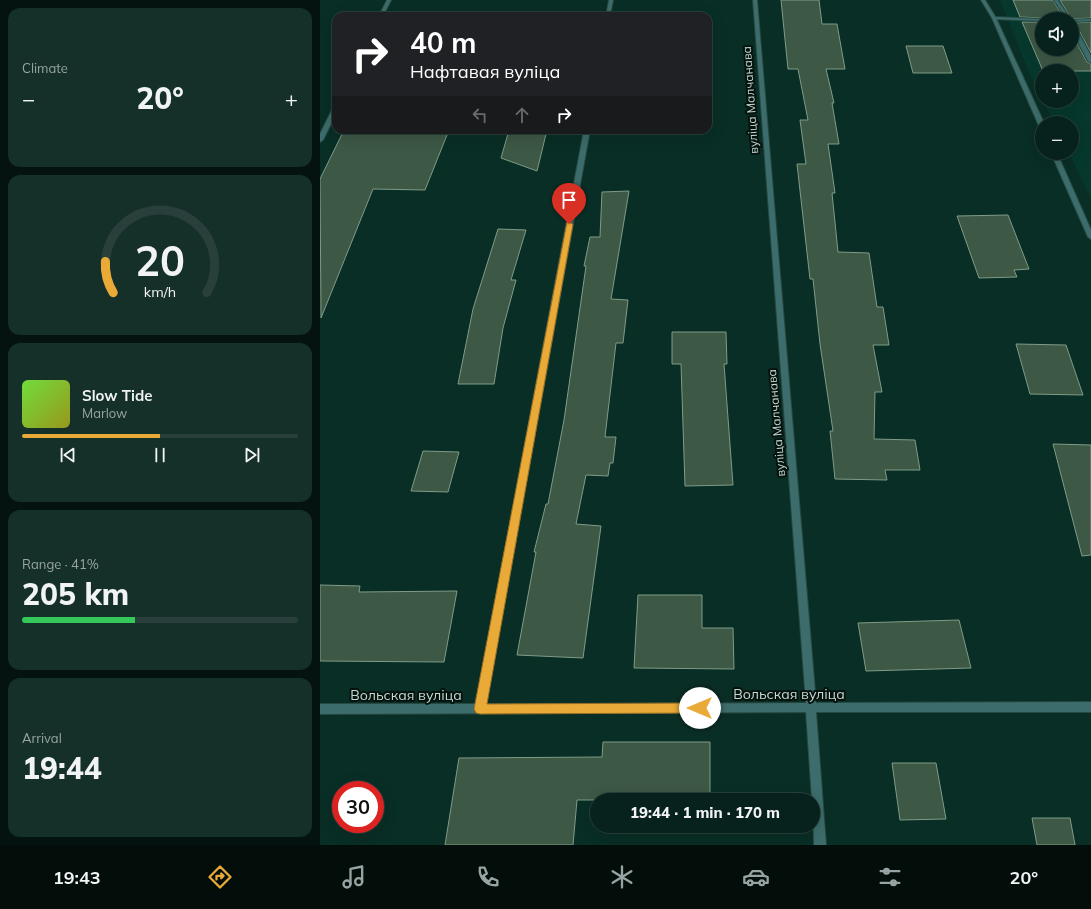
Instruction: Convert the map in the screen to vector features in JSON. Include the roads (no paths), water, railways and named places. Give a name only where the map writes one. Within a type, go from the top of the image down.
[{"type":"street","points":[[383,12],[389,0]]},
{"type":"street","points":[[609,12],[611,0]]},
{"type":"street","name":"вуліца Малчанава","points":[[754,0],[811,708],[820,845]]},
{"type":"street","points":[[983,0],[994,18],[1038,116]]},
{"type":"street","points":[[1056,0],[1064,12]]},
{"type":"street","points":[[994,18],[1035,20]]},
{"type":"street","points":[[1079,21],[1091,20]]},
{"type":"street","points":[[1079,39],[1091,61]]},
{"type":"street","points":[[320,140],[332,116]]},
{"type":"street","points":[[480,709],[586,134]]},
{"type":"street","points":[[1057,160],[1091,237]]},
{"type":"street","name":"Вольская вуліца","points":[[320,709],[1091,707]]}]
